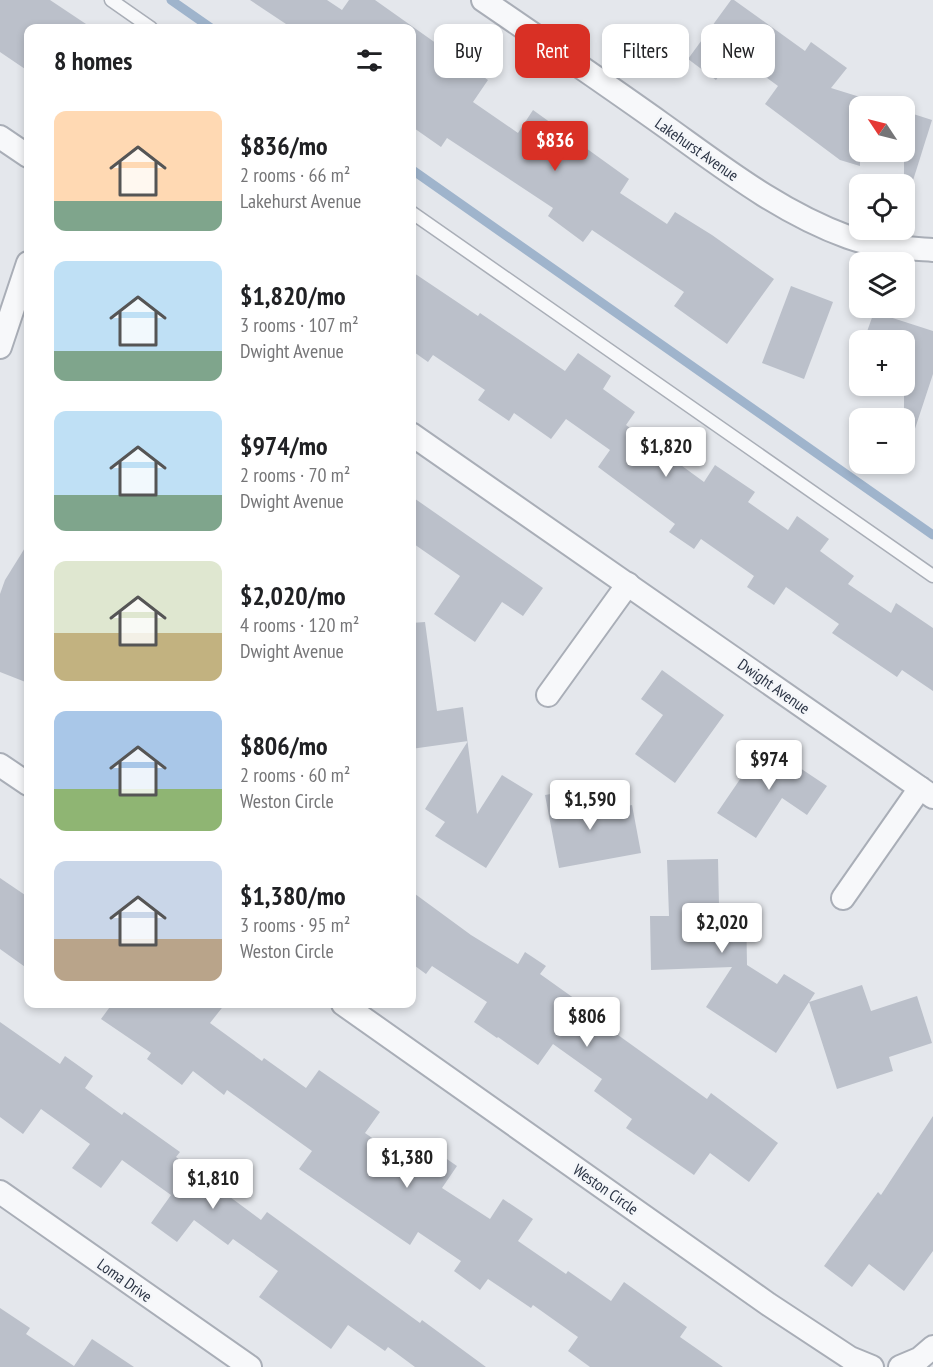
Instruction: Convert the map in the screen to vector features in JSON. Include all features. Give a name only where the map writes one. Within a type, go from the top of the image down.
[{"type":"street","name":"Lakehurst Avenue","points":[[483,0],[751,188],[790,210],[849,237],[889,247],[933,250]]},
{"type":"street","points":[[0,137],[24,153]]},
{"type":"street","points":[[0,347],[24,275]]},
{"type":"street","name":"Dwight Avenue","points":[[416,437],[926,792],[843,898]]},
{"type":"street","points":[[548,695],[628,584]]},
{"type":"street","points":[[0,765],[24,781]]},
{"type":"street","name":"Weston Circle","points":[[349,1008],[778,1311],[850,1358],[872,1367]]},
{"type":"street","name":"Loma Drive","points":[[0,1192],[250,1367]]},
{"type":"street","points":[[900,1367],[919,1359],[933,1347]]},
{"type":"lane","points":[[111,0],[145,24]]},
{"type":"lane","points":[[416,215],[933,576]]},
{"type":"building","points":[[0,0],[50,0],[86,24],[24,24],[24,68],[0,52]]},
{"type":"building","points":[[250,0],[327,0],[342,10],[349,0],[375,0],[409,24],[286,24]]},
{"type":"building","points":[[731,0],[734,0],[767,24],[714,24]]},
{"type":"building","points":[[416,29],[434,42],[434,78],[485,78],[488,80],[473,102],[518,133],[533,110],[629,179],[620,193],[667,224],[675,212],[774,279],[727,344],[674,306],[684,292],[592,230],[583,242],[548,216],[553,208],[447,138],[441,147],[416,130]]},
{"type":"building","points":[[775,29],[805,51],[811,42],[847,68],[831,88],[857,96],[849,96],[849,162],[860,162],[860,166],[840,160],[765,104],[778,86],[767,78],[775,78]]},
{"type":"building","points":[[701,41],[701,69],[689,58]]},
{"type":"building","points":[[915,115],[932,120],[915,174],[904,174],[904,162],[915,162]]},
{"type":"building","points":[[416,274],[478,316],[480,313],[565,371],[578,353],[611,376],[603,389],[635,412],[626,425],[704,482],[715,465],[755,492],[748,502],[788,530],[797,516],[829,539],[820,551],[854,576],[848,584],[891,613],[896,603],[933,628],[933,691],[902,670],[897,677],[832,633],[839,624],[786,587],[774,605],[747,587],[754,576],[701,539],[694,549],[669,532],[675,524],[598,467],[610,450],[566,419],[551,439],[514,413],[509,421],[478,400],[485,390],[433,355],[428,362],[416,354]]},
{"type":"building","points":[[791,286],[833,302],[804,379],[762,363]]},
{"type":"building","points":[[872,318],[893,318],[933,331],[933,374],[915,429],[915,408],[904,408],[904,396],[915,396],[915,330],[868,330]]},
{"type":"building","points":[[416,499],[543,588],[523,616],[502,602],[475,642],[434,614],[460,576],[416,545]]},
{"type":"building","points":[[24,549],[24,681],[0,672],[0,594],[5,580]]},
{"type":"building","points":[[425,622],[437,711],[463,707],[467,741],[416,748],[416,623]]},
{"type":"building","points":[[662,670],[724,715],[675,783],[635,754],[663,715],[641,699]]},
{"type":"building","points":[[468,742],[477,814],[502,775],[533,794],[486,868],[435,836],[445,822],[425,809]]},
{"type":"building","points":[[764,744],[827,786],[807,815],[782,798],[756,838],[717,813]]},
{"type":"building","points":[[580,789],[585,814],[632,805],[641,853],[559,868],[545,795]]},
{"type":"building","points":[[718,859],[719,905],[746,904],[747,965],[777,984],[784,974],[815,993],[776,1053],[706,1007],[732,967],[651,970],[650,916],[669,916],[667,860]]},
{"type":"building","points":[[0,878],[24,894],[24,966],[0,949]]},
{"type":"building","points":[[416,895],[471,935],[518,964],[525,952],[546,966],[540,974],[620,1031],[618,1035],[707,1099],[711,1093],[778,1143],[749,1182],[710,1153],[694,1175],[626,1128],[632,1119],[594,1091],[602,1079],[553,1044],[538,1065],[474,1022],[487,1002],[432,966],[426,974],[416,967]]},
{"type":"building","points":[[862,985],[871,1011],[917,996],[932,1043],[889,1057],[893,1071],[837,1089],[809,1002]]},
{"type":"building","points":[[109,1008],[222,1008],[210,1023],[262,1061],[264,1058],[306,1088],[319,1070],[380,1112],[365,1133],[414,1167],[428,1146],[457,1166],[442,1188],[490,1219],[503,1199],[533,1219],[518,1241],[566,1274],[568,1271],[611,1301],[624,1282],[687,1327],[680,1337],[723,1367],[590,1367],[568,1351],[578,1337],[533,1305],[531,1308],[488,1279],[480,1290],[454,1271],[461,1261],[418,1232],[410,1245],[299,1169],[312,1151],[227,1090],[224,1095],[193,1071],[182,1085],[147,1059],[151,1053],[101,1019]]},
{"type":"building","points":[[0,1022],[60,1064],[65,1056],[93,1076],[85,1088],[122,1115],[124,1112],[180,1152],[176,1157],[261,1220],[267,1212],[420,1323],[422,1320],[486,1367],[415,1367],[388,1347],[385,1351],[348,1325],[331,1349],[259,1297],[278,1271],[233,1239],[228,1245],[194,1220],[177,1242],[151,1223],[171,1195],[122,1160],[101,1188],[72,1168],[90,1144],[41,1109],[23,1134],[0,1117]]},
{"type":"building","points":[[933,1116],[933,1251],[904,1291],[869,1264],[852,1287],[824,1266],[878,1192],[881,1195]]},
{"type":"building","points":[[0,1308],[30,1328],[26,1334],[74,1366],[92,1339],[134,1367],[0,1367]]},
{"type":"waterway","points":[[171,0],[205,24]]},
{"type":"waterway","points":[[416,173],[933,535]]}]
